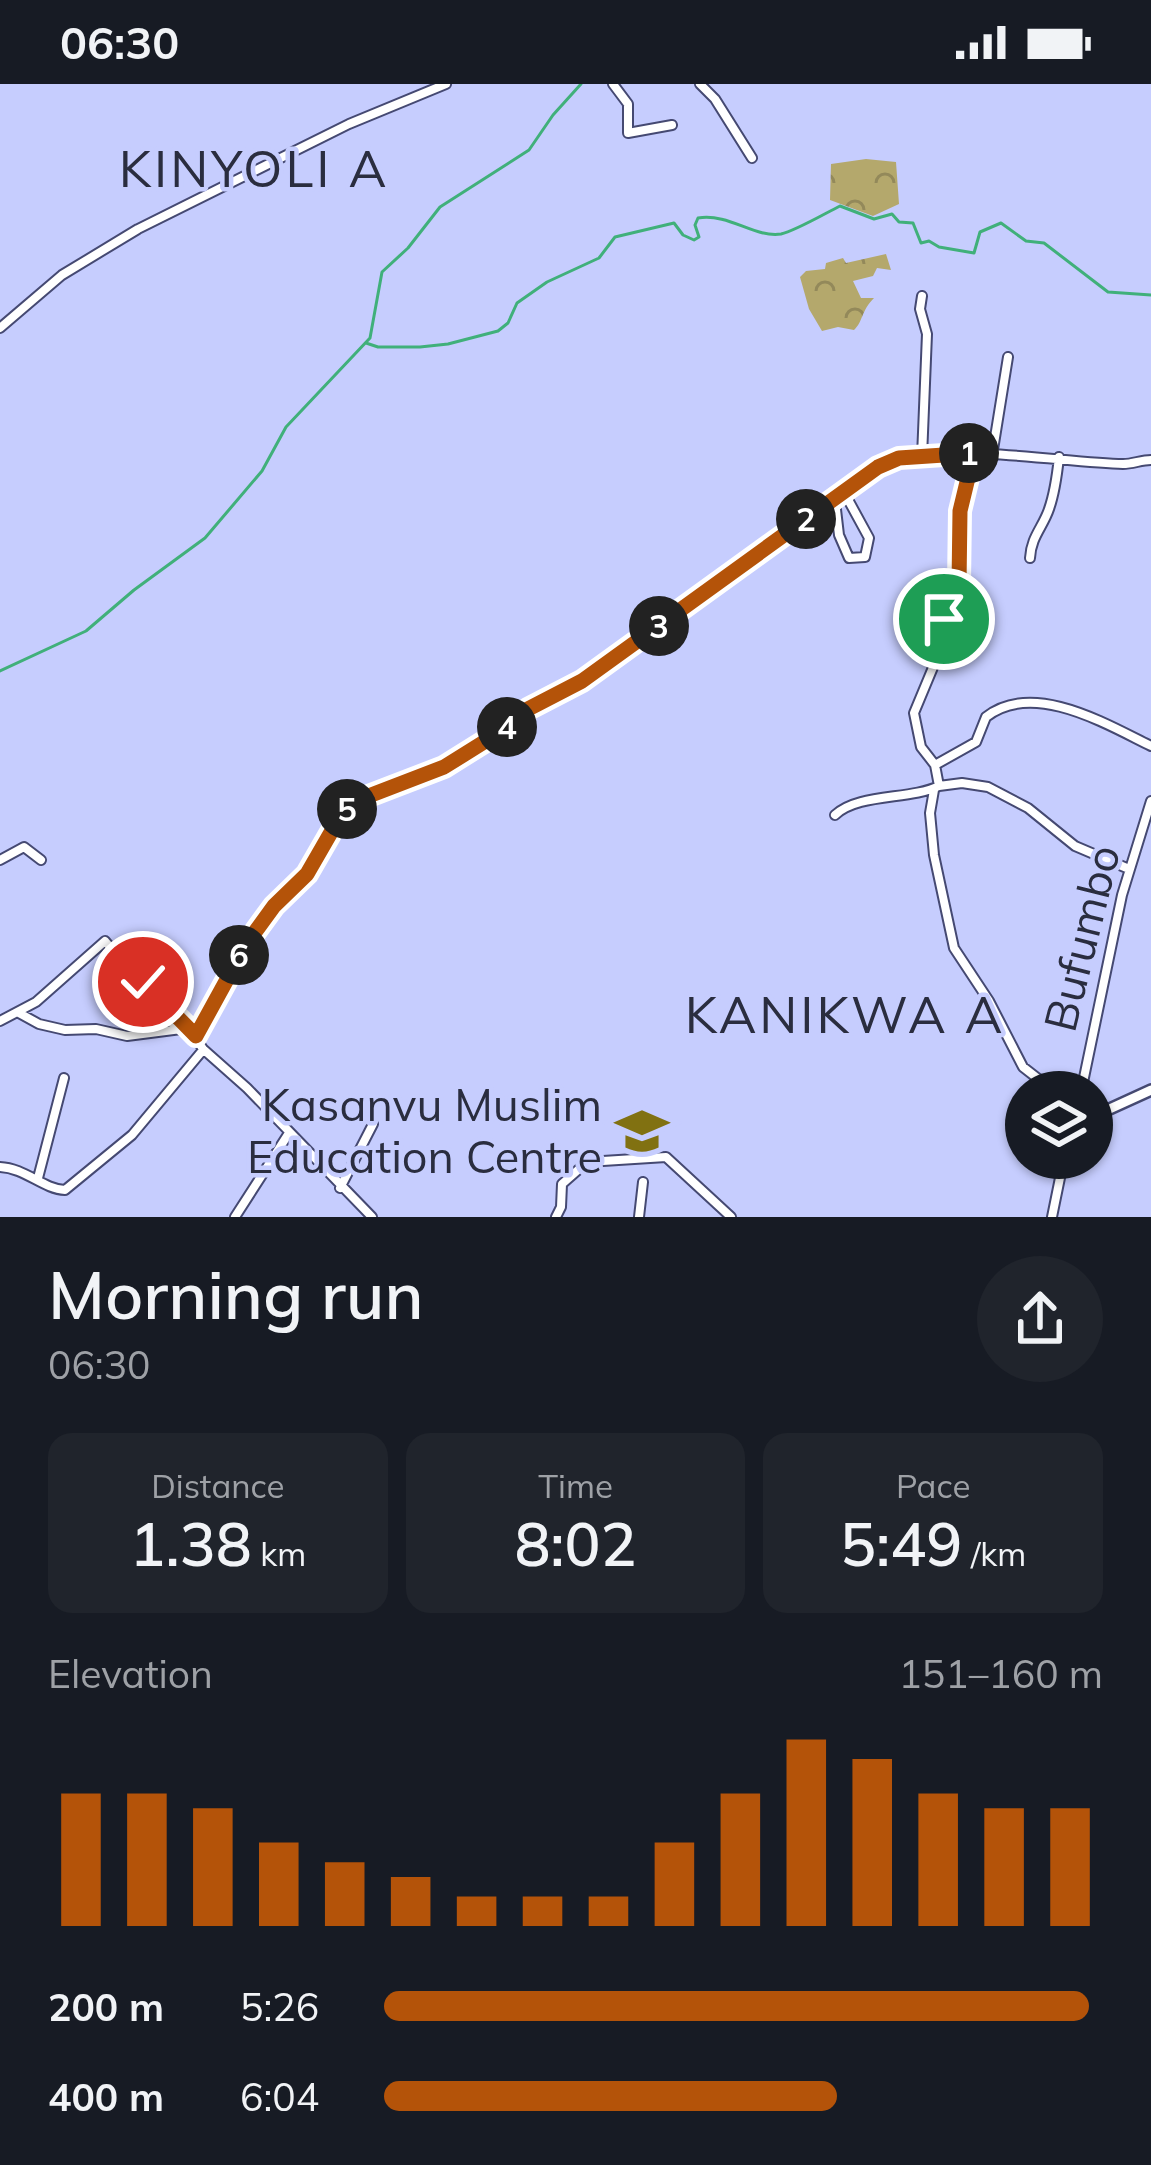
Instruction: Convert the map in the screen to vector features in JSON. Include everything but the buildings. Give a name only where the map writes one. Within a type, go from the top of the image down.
[{"type":"street","points":[[0,328],[62,275],[138,229],[349,124],[446,84]]},
{"type":"street","points":[[613,84],[628,104],[628,133],[672,125]]},
{"type":"street","points":[[700,84],[715,99],[752,158]]},
{"type":"street","points":[[922,296],[926,400],[922,457]]},
{"type":"street","points":[[992,456],[1008,357]]},
{"type":"street","points":[[974,453],[960,511],[959,584],[944,593],[943,600],[950,639],[915,708],[921,747],[935,765],[937,788],[930,813],[934,855],[954,948],[1028,1071]]},
{"type":"street","points":[[192,1032],[247,943],[274,906],[307,874],[353,802],[433,772],[487,741],[528,709],[613,659],[886,462],[974,453],[1124,464],[1151,460]]},
{"type":"street","points":[[1030,558],[1035,532],[1057,486],[1059,457]]},
{"type":"street","points":[[835,500],[839,535],[848,555],[865,557],[869,538],[845,494]]},
{"type":"street","points":[[935,765],[976,742],[986,717],[1010,704],[1031,702],[1089,716],[1151,746]]},
{"type":"street","points":[[835,815],[842,808],[891,795],[962,782],[988,787],[1028,808],[1075,846],[1129,869]]},
{"type":"street","name":"Bufumbo","points":[[1086,1071],[1129,869],[1151,801]]},
{"type":"street","points":[[0,860],[24,848],[40,860]]},
{"type":"street","points":[[0,1021],[50,992],[105,941],[127,969],[158,994],[203,1049],[372,1217]]},
{"type":"street","points":[[19,1012],[59,1030],[96,1029],[127,1036],[192,1032]]},
{"type":"street","points":[[0,1167],[38,1178],[57,1190],[71,1186],[132,1135],[203,1049]]},
{"type":"street","points":[[38,1178],[64,1078]]},
{"type":"street","points":[[1113,1105],[1151,1090]]},
{"type":"street","points":[[340,1187],[373,1124]]},
{"type":"street","points":[[235,1217],[290,1133]]},
{"type":"street","points":[[556,1217],[562,1184],[587,1162],[666,1157],[731,1217]]},
{"type":"street","points":[[1052,1217],[1060,1179]]},
{"type":"street","points":[[639,1217],[643,1182]]},
{"type":"green space","points":[[866,159],[896,162],[899,204],[873,216],[830,200],[831,164]]},
{"type":"green space","points":[[886,254],[891,270],[877,268],[873,276],[853,281],[861,298],[874,298],[857,327],[822,331],[809,309],[800,277],[843,258],[846,263]]},
{"type":"waterway","points":[[0,671],[86,631],[205,538],[262,471],[286,427],[370,338],[382,272],[440,207],[529,150],[581,84]]},
{"type":"waterway","points":[[366,343],[420,347],[498,331],[508,323],[517,303],[547,282],[599,258],[615,237],[674,223],[694,240],[699,237],[698,218],[710,217],[781,234],[840,206],[874,219],[892,214],[899,222],[913,223],[921,243],[974,253],[980,232],[1001,223],[1026,241],[1044,243],[1108,292],[1151,295]]},
{"type":"place","name":"Kasanvu Muslim Education Centre","points":[[642,1131]]},
{"type":"district","name":"KINYOLI A","points":[[254,169]]},
{"type":"district","name":"KANIKWA A","points":[[845,1015]]},
{"type":"route","points":[[143,982],[196,1036],[236,959],[274,906],[307,874],[353,802],[444,767],[528,709],[582,681],[878,467],[899,458],[974,453],[960,511],[959,584],[944,593],[944,619]]}]
